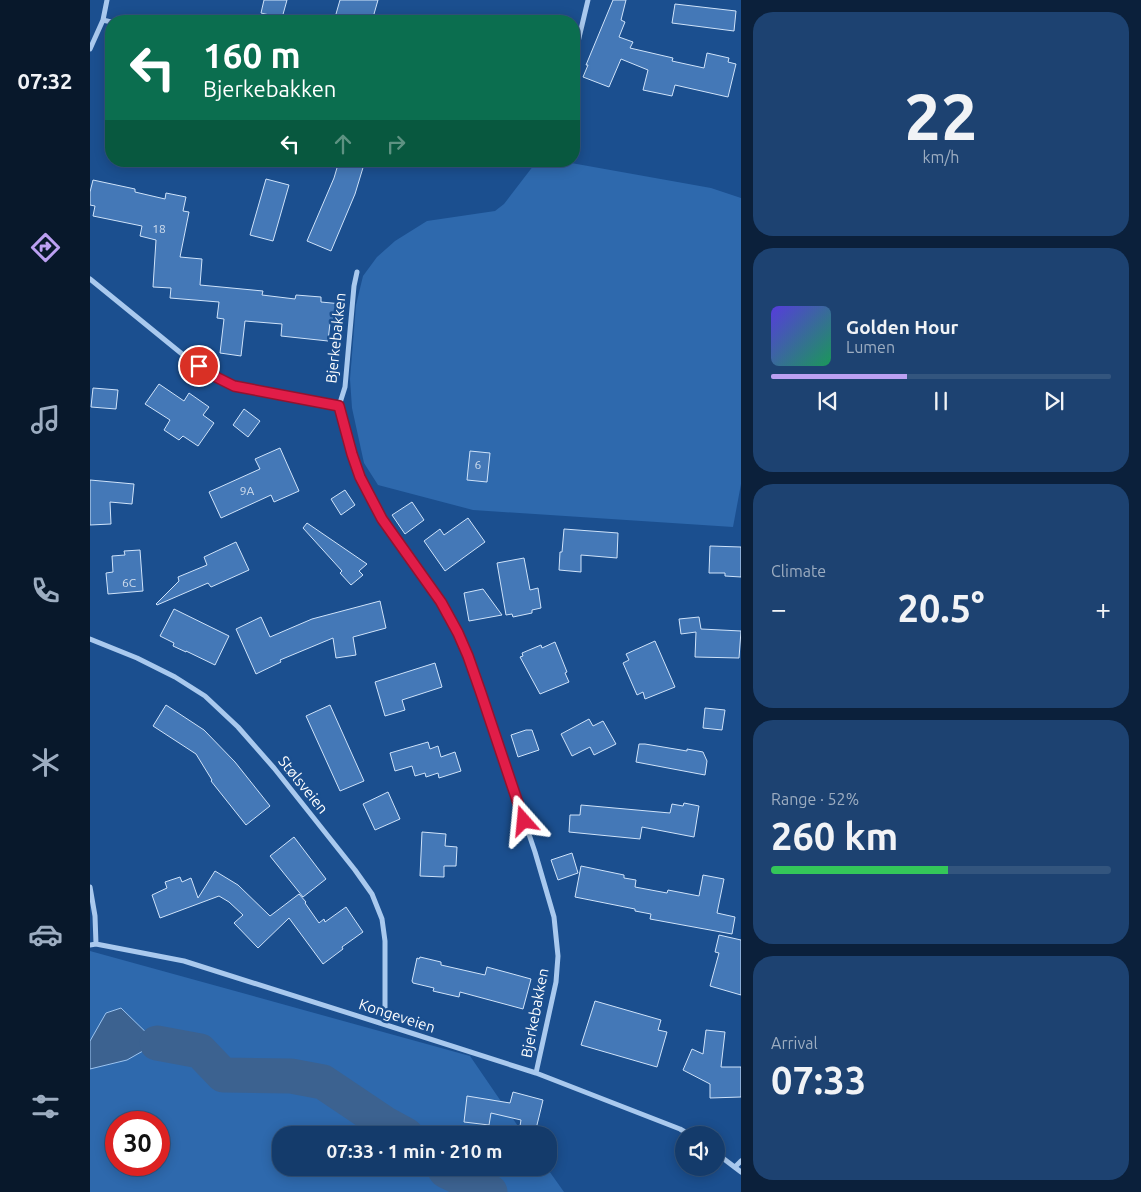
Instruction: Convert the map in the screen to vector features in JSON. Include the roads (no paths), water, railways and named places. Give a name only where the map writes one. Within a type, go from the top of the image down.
[{"type":"street","points":[[90,49],[103,20],[106,0]]},
{"type":"street","points":[[580,34],[588,0]]},
{"type":"street","name":"Bjerkebakken","points":[[357,272],[354,286],[345,387],[339,406],[352,454],[360,477],[382,519],[441,602],[458,633],[481,693],[538,861],[554,917],[558,956],[556,982],[536,1073]]},
{"type":"street","name":"Bjerkebakken","points":[[90,279],[187,358],[210,374],[234,386],[339,406]]},
{"type":"street","name":"Stølsveien","points":[[90,639],[137,658],[175,677],[205,696],[238,727],[274,768],[355,870],[372,894],[382,919],[385,940],[385,1013],[383,1024]]},
{"type":"street","points":[[90,887],[95,916],[96,944]]},
{"type":"street","name":"Kongeveien","points":[[90,945],[96,944],[184,962],[536,1073],[675,1127]]},
{"type":"street","points":[[725,1160],[741,1172]]},
{"type":"street","points":[[735,1167],[741,1161]]},
{"type":"waterway","points":[[157,1043],[200,1051],[223,1075],[291,1076],[323,1082],[390,1126]]},
{"type":"waterway","points":[[456,1176],[490,1192]]}]
